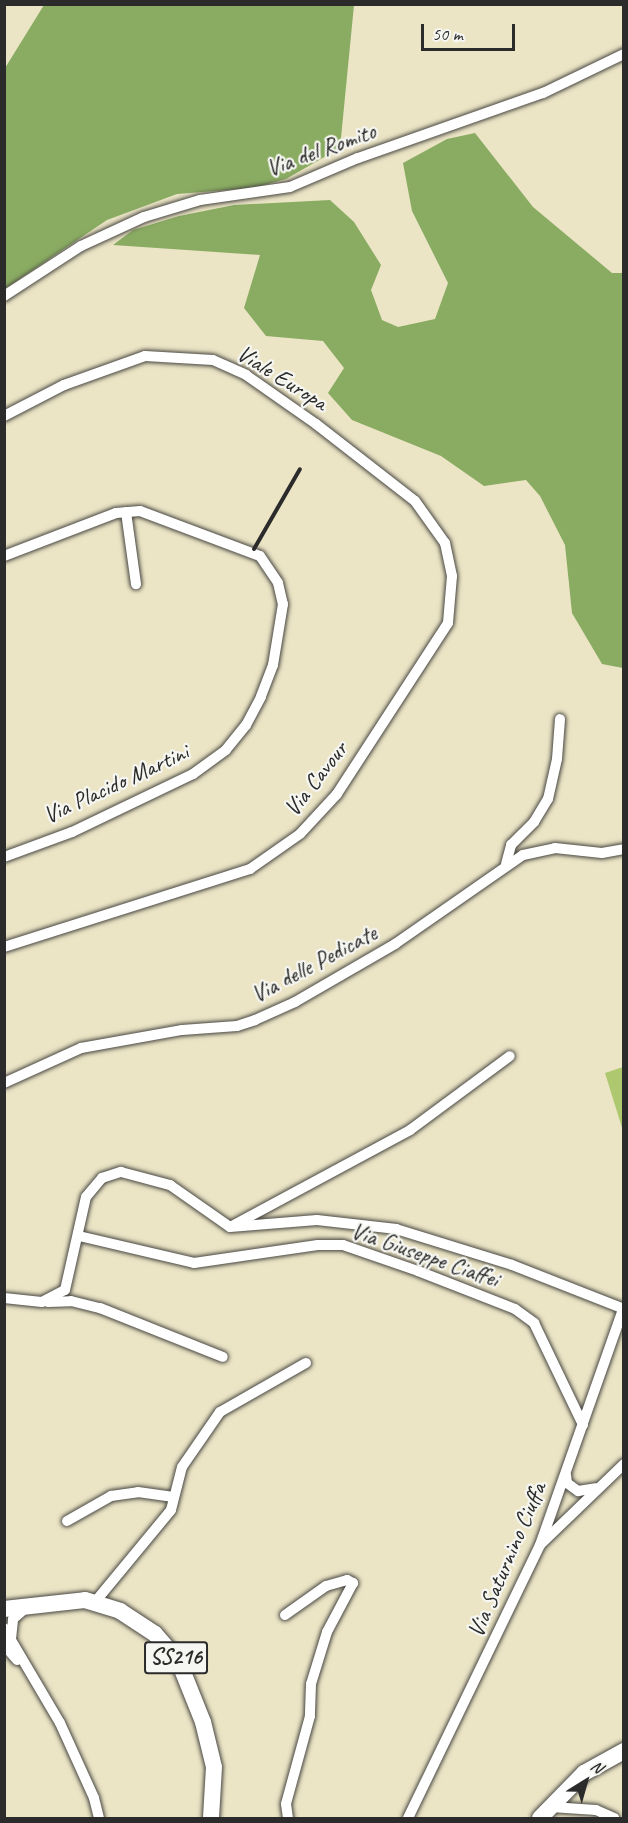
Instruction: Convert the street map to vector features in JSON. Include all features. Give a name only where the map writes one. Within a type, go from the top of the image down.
[{"type":"main road","name":"SS216","points":[[4,1609],[66,1600],[95,1602],[142,1624],[179,1662],[203,1722],[214,1767],[211,1818]]},
{"type":"main road","points":[[545,1813],[584,1773],[624,1751]]},
{"type":"street","name":"Via del Romito","points":[[4,296],[81,246],[144,217],[200,200],[290,187],[358,158],[525,99],[624,54]]},
{"type":"street","name":"Viale Europa","points":[[4,416],[64,385],[144,356],[213,360],[246,375],[316,424],[415,501],[439,530]]},
{"type":"street","name":"Via Placido Martini","points":[[4,556],[87,523],[126,512],[140,511],[165,517],[260,556],[274,576],[283,604],[273,665],[246,725],[210,762],[72,832],[4,858]]},
{"type":"street","points":[[126,512],[136,584]]},
{"type":"street","name":"Via Cavour","points":[[4,947],[250,869],[300,834],[337,794],[448,623],[452,576],[439,530]]},
{"type":"street","points":[[506,864],[511,845],[538,817],[550,793],[558,759],[560,719]]},
{"type":"street","name":"Via delle Pedicate","points":[[4,1083],[81,1048],[182,1030],[237,1026],[255,1020],[295,1002],[395,944],[506,864],[527,853],[555,848],[603,853],[624,849]]},
{"type":"street","points":[[230,1227],[410,1130],[510,1056]]},
{"type":"street","points":[[42,1302],[65,1290],[79,1236],[80,1214],[90,1190],[102,1178],[121,1172],[170,1185],[230,1227],[317,1220],[396,1229],[512,1265],[623,1310]]},
{"type":"street","name":"Via Giuseppe Ciaffei","points":[[79,1236],[194,1263],[318,1245],[343,1245],[418,1271],[515,1309],[534,1323],[583,1425]]},
{"type":"street","points":[[4,1298],[42,1302],[72,1301],[100,1308],[223,1357]]},
{"type":"street","name":"Via Saturnino Ciuffa","points":[[408,1818],[540,1545],[623,1310]]},
{"type":"street","points":[[95,1602],[171,1511],[172,1497],[182,1467],[220,1412],[306,1363]]},
{"type":"street","points":[[540,1545],[570,1519],[598,1486],[624,1464]]},
{"type":"street","points":[[567,1471],[567,1484],[573,1489],[587,1492],[598,1486]]},
{"type":"street","points":[[67,1521],[111,1496],[138,1492],[172,1497]]},
{"type":"street","points":[[285,1615],[326,1586],[346,1580],[353,1583],[327,1632],[311,1684],[310,1716],[286,1804],[288,1818]]},
{"type":"street","points":[[7,1646],[14,1619],[28,1606]]},
{"type":"street","points":[[4,1628],[7,1646],[31,1676],[60,1723],[94,1798],[99,1818]]},
{"type":"street","points":[[545,1813],[596,1810],[614,1818]]},
{"type":"green space","points":[[44,5],[354,5],[340,148],[286,179],[253,188],[177,194],[107,220],[6,288],[5,68]]},
{"type":"green space","points":[[475,133],[533,207],[612,273],[623,273],[623,668],[602,664],[572,613],[565,545],[540,496],[526,480],[484,486],[441,456],[352,420],[328,393],[344,368],[323,341],[266,336],[244,308],[260,255],[113,245],[133,230],[179,216],[234,205],[330,200],[354,222],[381,265],[371,290],[382,320],[398,327],[435,319],[448,283],[412,211],[403,163],[447,139]]},
{"type":"green space","points":[[624,1067],[623,1131],[605,1073]]},
{"type":"railway","points":[[254,549],[300,469]]}]
